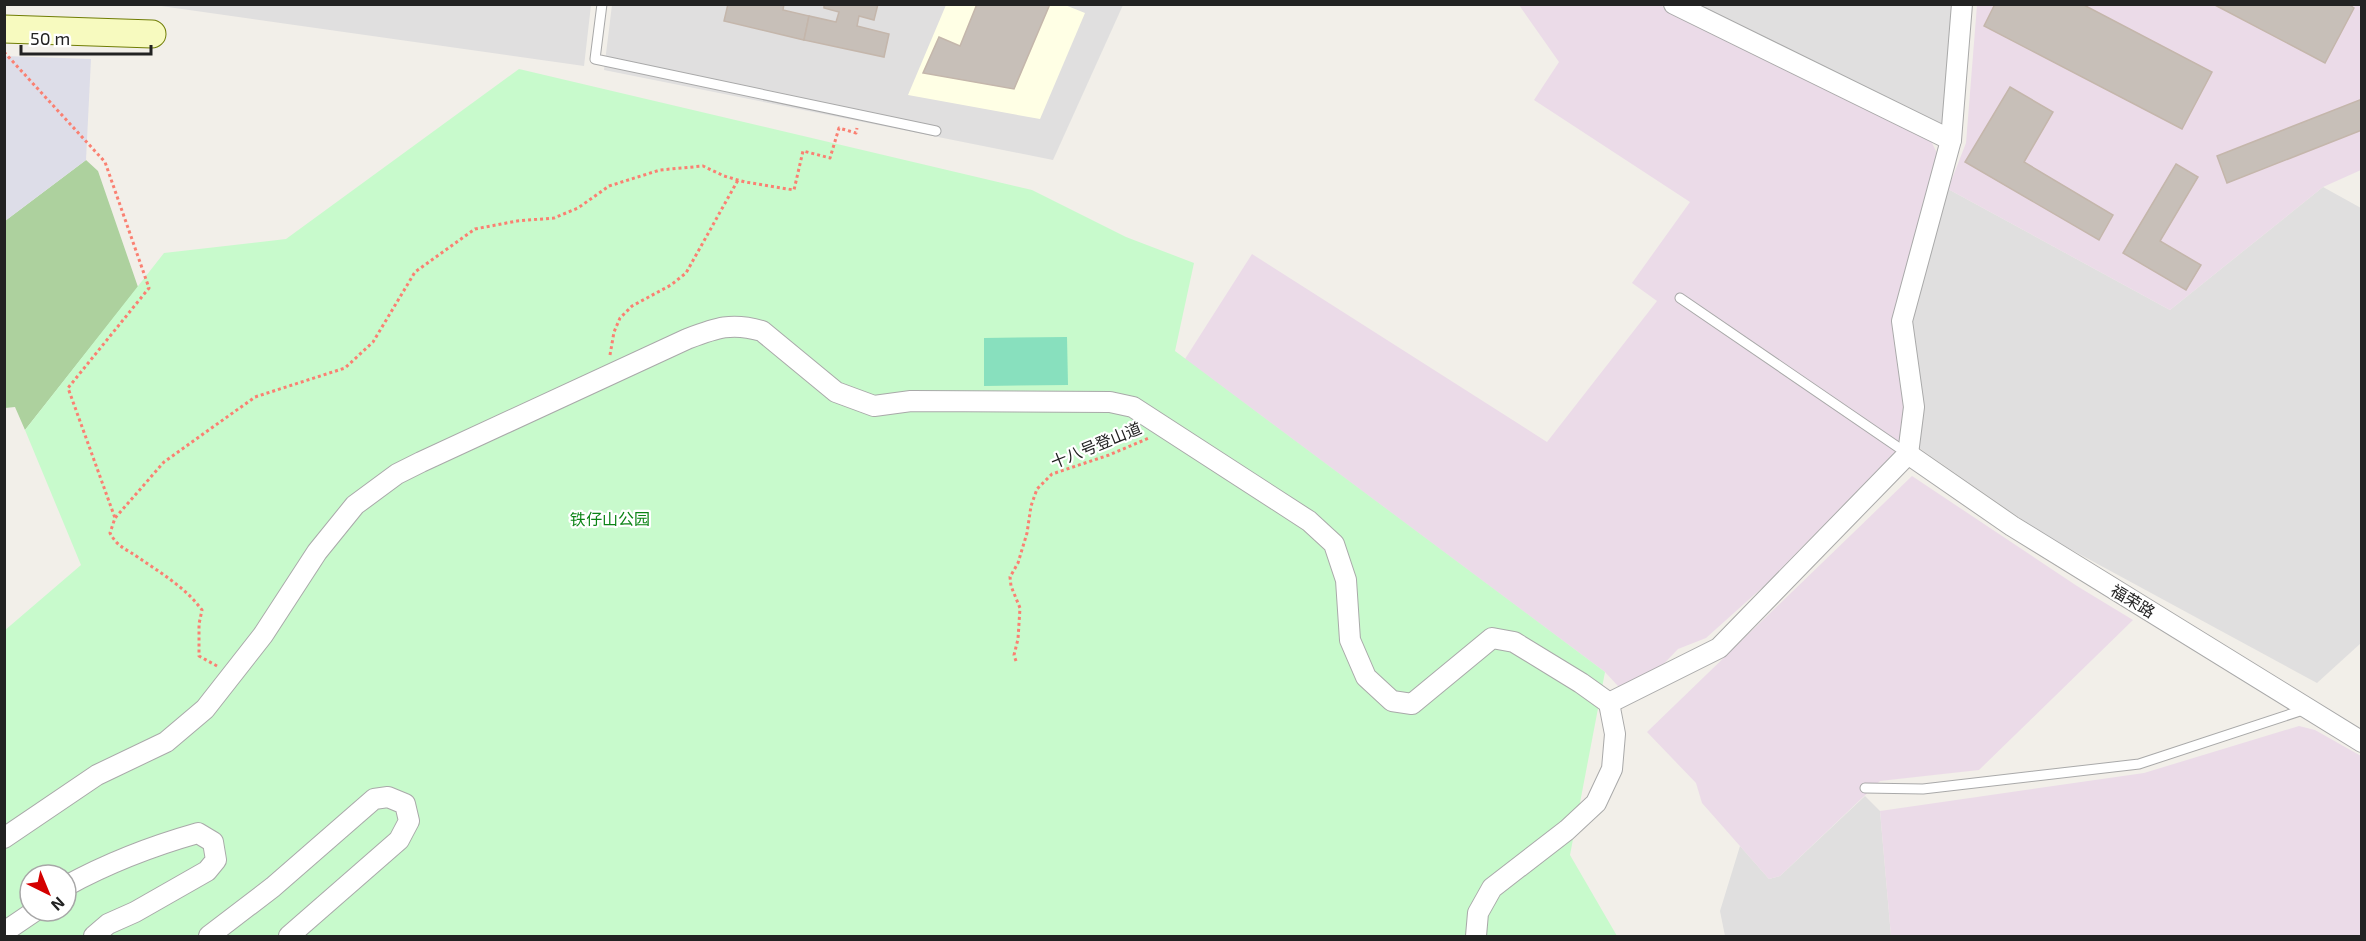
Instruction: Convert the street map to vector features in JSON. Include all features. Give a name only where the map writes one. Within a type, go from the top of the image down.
[{"type":"street","points":[[1674,4],[1950,140]]},
{"type":"street","points":[[1609,703],[1719,648],[1908,454],[1914,407],[1902,321],[1950,140],[1962,4]]},
{"type":"street","points":[[4,12],[147,26],[4,29]]},
{"type":"street","points":[[4,838],[97,775],[165,742],[205,709],[230,672],[263,635],[317,552],[355,505],[397,474],[614,375],[687,339],[730,325],[762,331],[836,392],[873,406],[911,401],[1110,402],[1133,407],[1309,521],[1334,544],[1346,580],[1350,640],[1366,677],[1392,701],[1412,704],[1492,638],[1514,642],[1609,703],[1615,734],[1612,769],[1596,803],[1567,830],[1492,888],[1478,913],[1476,936]]},
{"type":"street","name":"福荣路","points":[[1908,454],[2030,537],[2361,742]]},
{"type":"street","points":[[209,936],[273,887],[374,800],[388,796],[405,804],[409,821],[399,840],[289,936]]},
{"type":"street","points":[[78,880],[112,862],[179,838],[198,833],[213,842],[216,860],[207,871],[135,912],[108,924],[94,936]]},
{"type":"street","points":[[4,932],[18,923]]},
{"type":"lane","points":[[602,4],[595,59],[936,130]]},
{"type":"lane","points":[[1680,298],[1908,454]]},
{"type":"lane","points":[[1865,788],[1923,789],[2139,764],[2308,708]]},
{"type":"path","points":[[4,52],[105,162],[150,288],[68,388],[115,518]]},
{"type":"path","points":[[230,672],[199,656],[199,624],[202,610],[193,598],[137,556],[115,543],[110,533],[115,518],[164,462],[255,397],[345,368],[373,342],[415,272],[475,229],[517,221],[554,218],[578,208],[609,186],[660,170],[704,166],[738,180],[794,190],[803,151],[830,158],[839,129],[856,133],[861,115]]},
{"type":"path","points":[[614,375],[610,351],[620,318],[632,306],[671,285],[686,273],[738,180]]},
{"type":"path","name":"十八号登山道","points":[[1016,661],[1014,655],[1018,639],[1020,608],[1011,586],[1010,577],[1018,563],[1027,533],[1030,506],[1037,489],[1052,474],[1108,456],[1144,441],[1166,428]]},
{"type":"shaded area","points":[[154,5],[591,5],[584,66]]},
{"type":"shaded area","points":[[612,5],[1123,5],[1053,160],[604,70]]},
{"type":"shaded area","points":[[946,5],[1065,5],[1085,13],[1040,119],[908,95]]},
{"type":"shaded area","points":[[1519,5],[1660,5],[1931,141],[1938,155],[1892,322],[1905,411],[1899,448],[1764,586],[1706,638],[1678,649],[1630,699],[1605,672],[1185,359],[1252,254],[1547,442],[1657,301],[1632,283],[1690,202],[1534,100],[1559,62]]},
{"type":"shaded area","points":[[1689,5],[1955,5],[1944,128]]},
{"type":"shaded area","points":[[1977,5],[2361,5],[2361,170],[2323,187],[2170,310],[1948,189],[1966,143]]},
{"type":"shaded area","points":[[5,56],[91,59],[86,160],[5,221]]},
{"type":"shaded area","points":[[2323,187],[2361,208],[2361,643],[2317,683],[2046,536],[1919,448],[1924,407],[1912,322],[1948,189],[2170,310]]},
{"type":"shaded area","points":[[1912,476],[2077,586],[2133,620],[1979,770],[1880,781],[1780,876],[1769,879],[1702,803],[1696,783],[1647,732]]},
{"type":"shaded area","points":[[2299,726],[2315,730],[2361,756],[2361,936],[1891,936],[1880,811],[2144,773]]},
{"type":"shaded area","points":[[1865,796],[1880,811],[1891,936],[1725,936],[1720,911],[1740,846],[1769,879],[1780,876]]},
{"type":"green space","name":"铁仔山公园","points":[[519,69],[1032,190],[1126,237],[1194,263],[1175,351],[1605,672],[1570,855],[1617,936],[5,936],[4,631],[81,565],[25,430],[164,253],[286,239]]},
{"type":"green space","points":[[86,160],[98,171],[138,287],[25,430],[15,407],[5,408],[5,221]]},
{"type":"green space","points":[[1067,337],[1068,385],[984,386],[984,338]]},
{"type":"building","points":[[728,4],[784,4],[783,10],[809,16],[804,40],[724,21]]},
{"type":"building","points":[[824,4],[878,4],[874,20],[859,16],[857,26],[889,34],[884,57],[804,40],[809,16],[836,22],[839,12],[824,8]]},
{"type":"building","points":[[977,4],[1050,4],[1014,89],[923,73],[939,37],[960,46]]},
{"type":"building","points":[[1995,4],[2082,4],[2212,72],[2182,129],[1984,26]]},
{"type":"building","points":[[2213,4],[2348,4],[2354,8],[2325,63]]},
{"type":"building","points":[[2010,87],[2053,112],[2024,162],[2113,215],[2099,240],[1965,162]]},
{"type":"building","points":[[2362,99],[2362,130],[2227,183],[2217,156]]},
{"type":"building","points":[[2176,164],[2198,177],[2160,241],[2201,265],[2186,290],[2123,253]]}]
